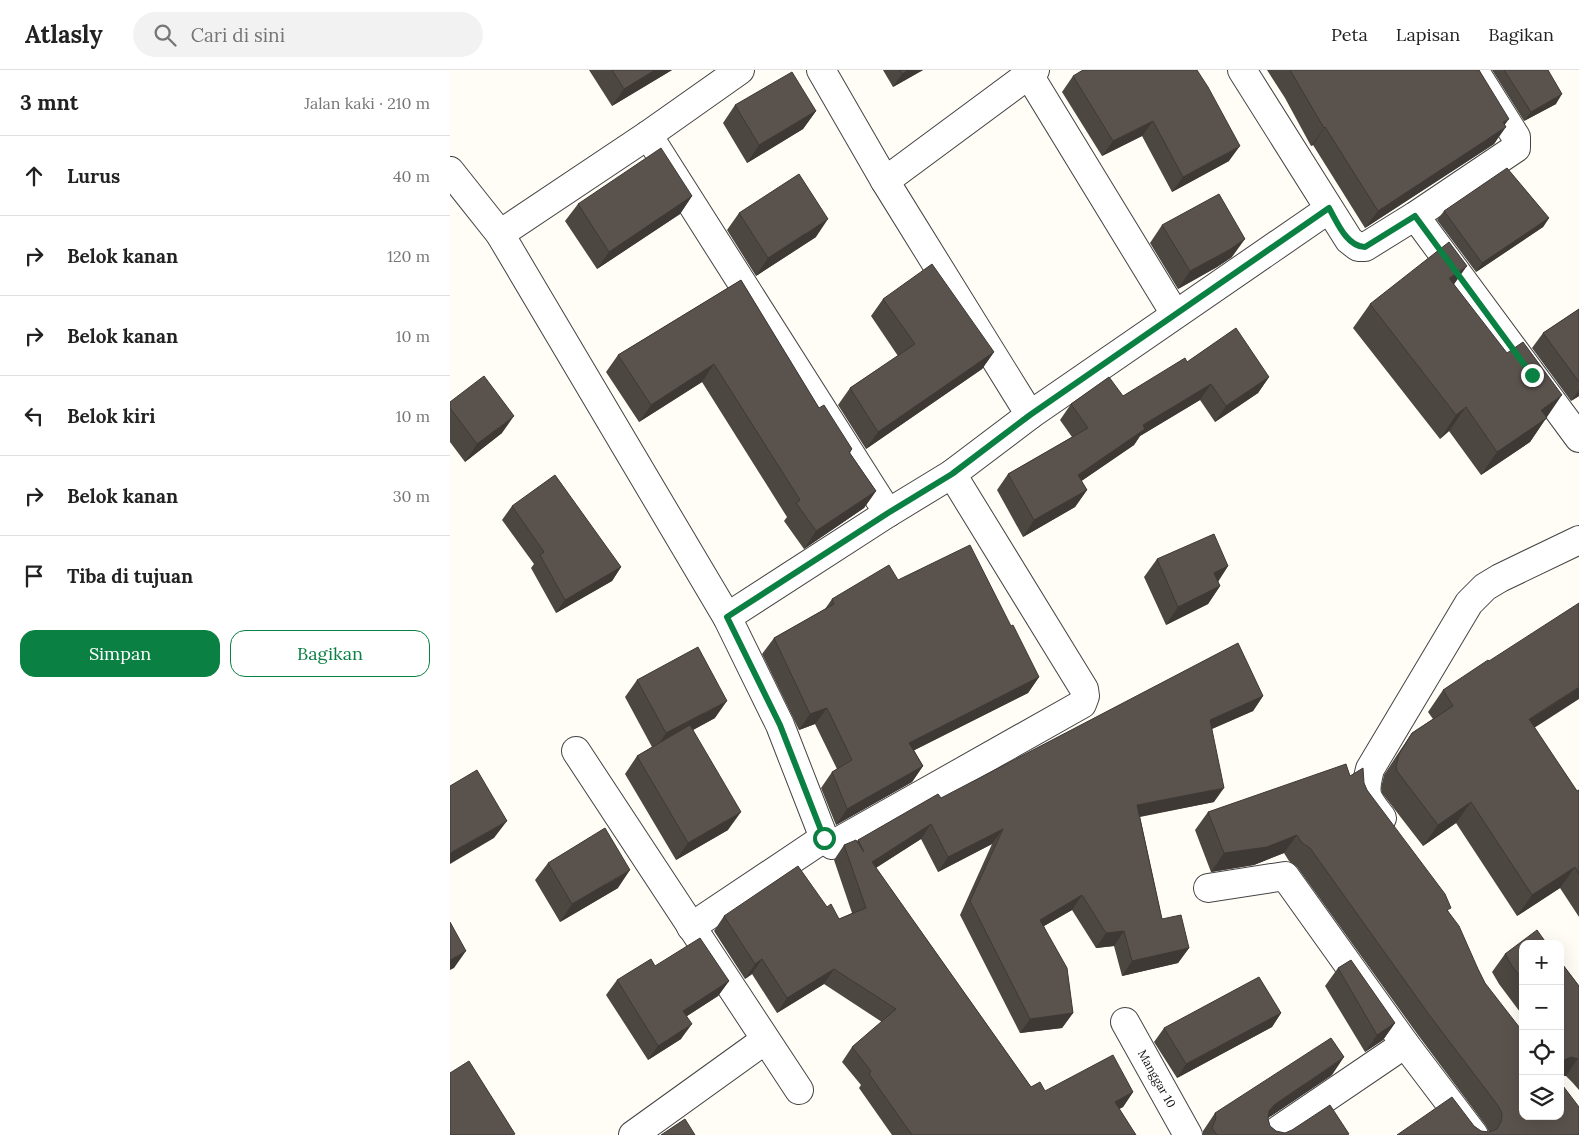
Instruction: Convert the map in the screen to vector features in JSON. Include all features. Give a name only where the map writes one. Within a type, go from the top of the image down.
[{"type":"street","points":[[500,234],[648,135],[740,70]]},
{"type":"street","points":[[821,70],[885,181],[1030,415]]},
{"type":"street","points":[[1242,70],[1349,240],[1358,247],[1365,247],[1415,216],[1516,148],[1516,137],[1474,70]]},
{"type":"street","points":[[885,181],[1030,71],[1175,314]]},
{"type":"street","points":[[648,135],[888,513]]},
{"type":"street","points":[[450,171],[500,234],[727,617],[780,725],[824,838],[832,845],[1082,704],[1085,696],[1084,689],[952,474]]},
{"type":"street","points":[[727,617],[952,474],[1030,415],[1329,208]]},
{"type":"street","points":[[1415,216],[1579,438]]},
{"type":"street","points":[[1396,837],[1367,799],[1365,787],[1370,769],[1469,603],[1484,587],[1579,540]]},
{"type":"street","points":[[576,751],[799,1090]]},
{"type":"street","points":[[691,927],[824,838]]},
{"type":"street","points":[[1208,888],[1285,876],[1405,1044],[1474,1135]]},
{"type":"street","name":"Manggar 10","points":[[1124,1022],[1188,1135]]},
{"type":"street","points":[[633,1135],[765,1040]]},
{"type":"street","points":[[1271,1135],[1405,1044]]},
{"type":"building","points":[[612,70],[655,70],[624,89]]},
{"type":"building","points":[[900,70],[908,70],[902,74]]},
{"type":"building","points":[[1083,70],[1197,70],[1240,146],[1183,177],[1153,121],[1113,141],[1073,76]]},
{"type":"building","points":[[1290,70],[1479,70],[1509,119],[1503,122],[1506,127],[1378,211],[1324,128]]},
{"type":"building","points":[[1504,70],[1548,70],[1562,94],[1531,112]]},
{"type":"building","points":[[792,72],[816,111],[759,145],[735,105]]},
{"type":"building","points":[[661,148],[692,196],[609,252],[578,204]]},
{"type":"building","points":[[1507,168],[1549,218],[1482,263],[1444,211]]},
{"type":"building","points":[[799,174],[828,219],[768,258],[739,213]]},
{"type":"building","points":[[1219,194],[1245,239],[1190,271],[1162,225]]},
{"type":"building","points":[[1449,242],[1467,266],[1449,278],[1507,353],[1523,342],[1562,395],[1541,410],[1547,418],[1497,452],[1466,407],[1456,415],[1370,304]]},
{"type":"building","points":[[932,264],[994,352],[878,432],[850,388],[915,344],[883,299]]},
{"type":"building","points":[[741,280],[819,408],[824,405],[852,449],[849,452],[876,491],[816,531],[796,503],[800,500],[714,364],[651,405],[618,355]]},
{"type":"building","points":[[1579,309],[1579,382],[1543,333]]},
{"type":"building","points":[[1236,328],[1269,377],[1226,406],[1211,384],[1143,425],[1145,429],[1078,475],[1087,490],[1034,520],[1008,474],[1088,428],[1071,404],[1109,377],[1123,396],[1185,358],[1187,362]]},
{"type":"building","points":[[484,376],[514,416],[477,444],[450,408],[450,402]]},
{"type":"building","points":[[555,475],[621,567],[565,600],[540,555],[544,552],[512,506]]},
{"type":"building","points":[[1214,534],[1228,566],[1214,573],[1220,586],[1178,607],[1157,559]]},
{"type":"building","points":[[970,545],[1039,677],[909,743],[923,766],[847,809],[832,772],[852,760],[827,708],[810,714],[774,638],[834,604],[832,599],[889,565],[898,580]]},
{"type":"building","points":[[1579,603],[1579,687],[1529,719],[1577,791],[1579,790],[1579,874],[1575,867],[1532,895],[1471,802],[1438,825],[1397,771],[1396,767],[1399,754],[1412,733],[1453,706],[1443,690]]},
{"type":"building","points":[[1238,643],[1263,696],[1210,720],[1224,788],[1137,805],[1162,919],[1181,915],[1189,948],[1132,961],[1124,931],[1106,933],[1082,895],[1040,920],[1067,968],[1073,1013],[1030,1019],[970,901],[1003,829],[948,857],[931,824],[872,862],[1031,1087],[1040,1082],[1045,1091],[1113,1055],[1133,1092],[1115,1102],[1136,1135],[912,1135],[869,1074],[871,1071],[852,1047],[896,1009],[834,969],[787,998],[762,959],[755,964],[724,916],[798,866],[827,907],[831,904],[839,919],[866,908],[844,845],[856,840],[864,852],[858,840],[938,794],[941,798]]},
{"type":"building","points":[[698,647],[727,701],[666,733],[637,680]]},
{"type":"building","points":[[690,725],[741,812],[688,843],[637,756]]},
{"type":"building","points":[[1346,764],[1350,776],[1363,768],[1364,783],[1367,790],[1445,894],[1451,908],[1447,910],[1459,926],[1485,983],[1519,1027],[1519,1120],[1564,1120],[1564,1087],[1579,1107],[1579,1135],[1397,1135],[1452,1097],[1474,1126],[1481,1131],[1489,1132],[1497,1129],[1501,1122],[1502,1114],[1499,1107],[1430,1016],[1310,848],[1302,843],[1297,835],[1267,847],[1224,853],[1208,812]]},
{"type":"building","points":[[477,770],[507,821],[450,853],[450,786]]},
{"type":"building","points":[[605,828],[630,870],[572,904],[548,863]]},
{"type":"building","points":[[450,922],[466,951],[450,960]]},
{"type":"building","points":[[1537,930],[1544,940],[1524,940]]},
{"type":"building","points":[[700,938],[729,981],[683,1011],[692,1024],[658,1046],[617,980],[651,959],[655,966]]},
{"type":"building","points":[[1519,944],[1519,975],[1512,966],[1505,954]]},
{"type":"building","points":[[1351,960],[1395,1023],[1377,1035],[1338,968]]},
{"type":"building","points":[[1564,966],[1579,986],[1579,1059],[1571,1057],[1564,1060]]},
{"type":"building","points":[[1259,977],[1281,1013],[1186,1064],[1164,1028]]},
{"type":"building","points":[[1331,1038],[1344,1057],[1274,1105],[1269,1111],[1268,1119],[1270,1126],[1276,1131],[1285,1133],[1330,1105],[1349,1134],[1217,1135],[1212,1128],[1216,1118],[1215,1113]]},
{"type":"building","points":[[469,1061],[515,1134],[450,1135],[450,1073]]},
{"type":"building","points":[[685,1119],[695,1135],[661,1135]]},
{"type":"route","points":[[824,838],[780,725],[727,617],[952,474],[1030,415],[1329,208],[1349,240],[1358,247],[1365,247],[1415,216],[1532,375]]}]
